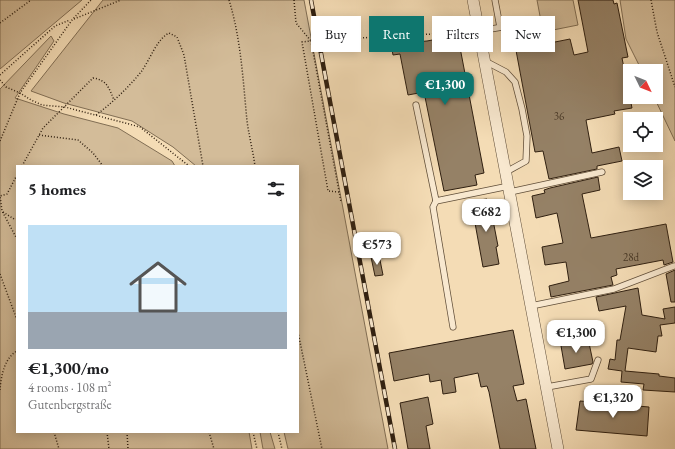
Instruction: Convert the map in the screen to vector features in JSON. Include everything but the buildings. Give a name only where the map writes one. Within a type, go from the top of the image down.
[{"type":"street","points":[[473,0],[476,16]]},
{"type":"street","points":[[483,52],[558,449]]},
{"type":"lane","points":[[493,28],[500,27],[495,0]]},
{"type":"lane","points":[[485,61],[506,72],[515,82],[522,109],[527,136],[526,161],[506,172]]},
{"type":"lane","points":[[416,105],[436,201],[433,207],[453,327]]},
{"type":"lane","points":[[436,201],[602,172]]},
{"type":"lane","points":[[531,306],[614,289],[674,266]]},
{"type":"lane","points":[[547,387],[591,379],[598,360]]},
{"type":"path","points":[[0,23],[31,0]]},
{"type":"path","points":[[0,141],[20,92],[72,20],[91,0]]},
{"type":"path","points":[[0,75],[55,26],[121,0]]},
{"type":"path","points":[[229,0],[233,13],[243,70],[248,123],[255,165]]},
{"type":"path","points":[[294,0],[296,23],[311,41]]},
{"type":"path","points":[[651,0],[657,32],[675,86]]},
{"type":"path","points":[[96,115],[114,100],[141,72],[162,37],[169,32],[176,37],[184,55],[203,165]]},
{"type":"path","points":[[361,38],[432,34]]},
{"type":"path","points":[[311,41],[302,42],[328,191],[339,192]]},
{"type":"path","points":[[313,52],[341,202]]},
{"type":"path","points":[[23,165],[43,128],[93,78],[100,79],[108,85],[114,100]]},
{"type":"path","points":[[0,80],[6,87],[20,92],[31,100],[42,105],[65,107],[140,127],[188,165]]},
{"type":"path","points":[[39,135],[78,140],[93,153],[102,165]]},
{"type":"path","points":[[16,177],[7,194],[0,196],[2,212],[16,237]]},
{"type":"path","points":[[2,212],[16,219]]},
{"type":"path","points":[[0,274],[16,317]]},
{"type":"path","points":[[299,337],[322,449]]},
{"type":"path","points":[[0,390],[1,376],[7,361],[16,351]]},
{"type":"path","points":[[54,433],[59,449]]},
{"type":"path","points":[[107,433],[109,449]]},
{"type":"path","points":[[127,433],[128,449]]},
{"type":"path","points":[[209,433],[214,449]]},
{"type":"path","points":[[253,433],[257,449]]},
{"type":"path","points":[[278,433],[282,449]]},
{"type":"shaded area","points":[[0,0],[82,0],[0,69]]},
{"type":"shaded area","points":[[103,0],[304,0],[311,37],[311,52],[314,52],[388,449],[288,449],[284,433],[299,433],[299,165],[195,165],[173,147],[132,121],[64,103],[31,91]]},
{"type":"shaded area","points":[[537,0],[573,0],[578,25],[555,30],[555,16],[540,16]]},
{"type":"shaded area","points":[[620,0],[675,0],[675,141],[663,116],[663,112],[661,112],[657,104],[663,104],[663,64],[638,64],[626,39]]},
{"type":"shaded area","points":[[51,36],[54,41],[15,98],[64,114],[118,128],[172,161],[174,165],[16,165],[16,433],[249,433],[252,449],[0,449],[0,89]]},
{"type":"shaded area","points":[[260,433],[270,433],[275,449],[263,449]]},
{"type":"railway","points":[[311,0],[395,449]]}]
